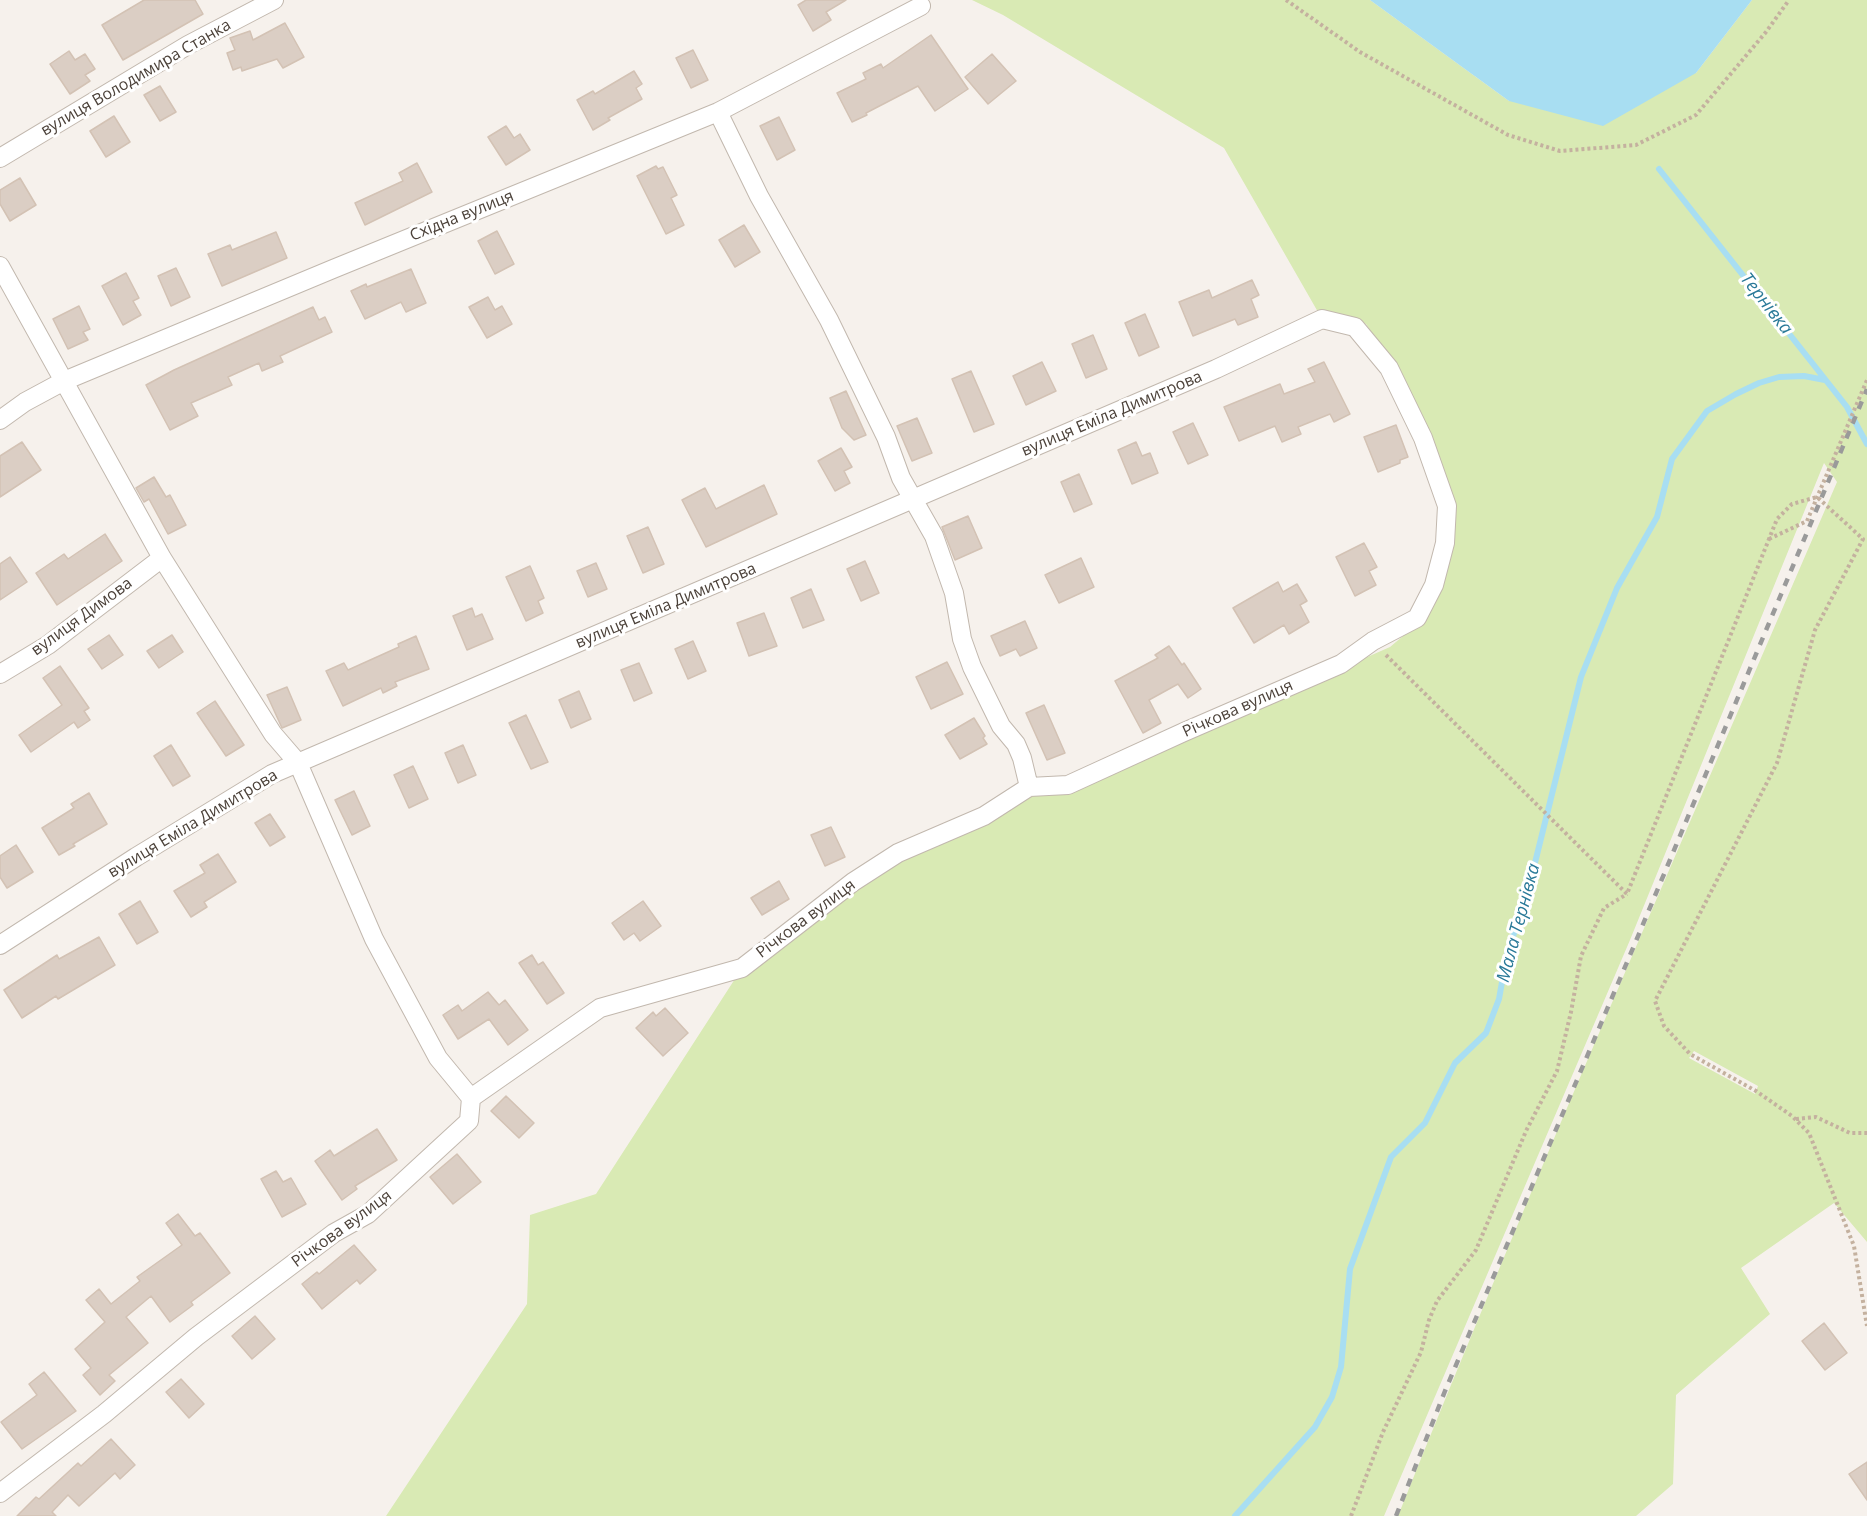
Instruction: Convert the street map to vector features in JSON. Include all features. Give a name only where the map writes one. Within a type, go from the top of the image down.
[{"type":"street","name":"вулиця Володимира Станка","points":[[0,158],[188,45],[274,0]]},
{"type":"street","name":"Східна вулиця","points":[[0,420],[25,402],[64,381],[718,112],[921,6]]},
{"type":"street","points":[[718,112],[759,196],[829,320],[885,437],[901,478],[934,536],[954,593],[962,639],[972,667],[1001,726],[1016,744],[1029,787]]},
{"type":"street","points":[[0,266],[162,558],[273,734],[298,763],[374,939],[438,1058],[471,1098]]},
{"type":"street","name":"вулиця Еміла Димитрова","points":[[0,945],[136,857],[272,774],[1216,369],[1322,319],[1355,327]]},
{"type":"street","name":"Річкова вулиця","points":[[0,1493],[104,1414],[196,1337],[334,1233],[368,1214],[469,1121],[471,1098],[600,1008],[742,968],[853,882],[898,853],[984,816],[1029,787],[1068,785],[1341,664],[1373,642],[1417,618],[1434,585],[1445,543],[1447,506],[1423,438],[1389,368],[1355,327]]},
{"type":"street","name":"вулиця Димова","points":[[0,674],[48,645],[162,558]]},
{"type":"path","points":[[1286,0],[1360,52],[1509,135],[1560,151],[1636,145],[1696,115],[1766,32],[1789,0]]},
{"type":"path","points":[[1769,539],[1807,521],[1867,380]]},
{"type":"path","points":[[1351,1516],[1383,1431],[1421,1352],[1429,1320],[1437,1301],[1476,1250],[1526,1131],[1557,1071],[1581,956],[1604,908],[1627,894],[1777,519],[1792,504],[1817,496],[1863,538],[1815,630],[1777,763],[1655,1001],[1664,1026],[1690,1054],[1756,1091],[1795,1119],[1809,1133],[1854,1246],[1867,1326]]},
{"type":"path","points":[[1373,642],[1627,894]]},
{"type":"path","points":[[1795,1119],[1816,1117],[1850,1133],[1867,1133]]},
{"type":"green space","points":[[972,0],[1370,0],[1509,101],[1696,73],[1752,0],[1867,0],[1867,1242],[1834,1203],[1741,1268],[1770,1314],[1676,1395],[1673,1484],[1636,1516],[1398,1516],[1559,1127],[1837,482],[1824,463],[1630,940],[1384,1516],[386,1516],[527,1304],[530,1215],[596,1194],[742,968],[858,884],[1028,794],[1068,789],[1390,647],[1421,621],[1452,504],[1393,365],[1366,324],[1334,314],[1322,319],[1224,148],[1003,15]],"holes":[[[1694,1051],[1758,1086],[1755,1094],[1689,1058]]]},
{"type":"water","points":[[1370,0],[1752,0],[1696,73],[1603,126],[1509,101]]},
{"type":"building","points":[[144,0],[195,0],[203,14],[123,60],[102,25]]},
{"type":"building","points":[[806,0],[846,0],[826,12],[831,20],[813,31],[798,5]]},
{"type":"building","points":[[285,23],[304,57],[283,68],[277,59],[242,71],[241,67],[233,70],[227,53],[235,50],[230,38],[250,31],[253,40]]},
{"type":"building","points":[[931,35],[968,89],[935,111],[918,86],[852,122],[837,93],[866,79],[863,73],[881,64],[883,68]]},
{"type":"building","points":[[693,50],[708,80],[691,88],[676,58]]},
{"type":"building","points":[[69,51],[75,60],[85,54],[95,69],[85,75],[90,81],[70,94],[50,64]]},
{"type":"building","points":[[992,54],[1016,81],[988,104],[965,77]]},
{"type":"building","points":[[634,71],[642,84],[636,88],[642,99],[608,118],[610,120],[593,130],[577,100],[593,91],[595,94]]},
{"type":"building","points":[[160,86],[176,112],[160,121],[144,95]]},
{"type":"building","points":[[114,116],[130,142],[106,157],[90,131]]},
{"type":"building","points":[[779,117],[795,150],[777,160],[760,126]]},
{"type":"building","points":[[506,126],[514,138],[520,134],[530,150],[506,165],[488,137]]},
{"type":"building","points":[[417,163],[432,192],[365,225],[355,203],[403,181],[399,173]]},
{"type":"building","points":[[656,166],[658,169],[663,167],[677,195],[671,198],[684,225],[666,234],[637,176]]},
{"type":"building","points":[[20,178],[36,205],[10,221],[0,204],[0,190]]},
{"type":"building","points":[[744,225],[760,252],[735,267],[719,240]]},
{"type":"building","points":[[497,231],[514,264],[495,274],[478,241]]},
{"type":"building","points":[[276,232],[287,258],[222,286],[208,254],[230,245],[232,250]]},
{"type":"building","points":[[176,268],[190,297],[171,306],[158,276]]},
{"type":"building","points":[[411,269],[426,303],[406,312],[401,302],[365,319],[351,291]]},
{"type":"building","points":[[126,273],[139,298],[133,301],[141,315],[123,325],[102,286]]},
{"type":"building","points":[[1252,280],[1259,295],[1251,299],[1258,317],[1238,325],[1235,319],[1193,336],[1179,302],[1209,290],[1212,298]]},
{"type":"building","points":[[488,297],[495,310],[502,306],[512,324],[487,338],[469,307]]},
{"type":"building","points":[[79,306],[90,329],[83,332],[88,340],[68,349],[53,319]]},
{"type":"building","points":[[313,307],[319,320],[325,317],[332,332],[280,356],[283,362],[262,371],[259,363],[228,377],[232,385],[191,403],[198,416],[170,430],[146,385]]},
{"type":"building","points":[[1145,314],[1159,347],[1139,356],[1125,323]]},
{"type":"building","points":[[1093,335],[1107,369],[1086,378],[1072,344]]},
{"type":"building","points":[[1042,362],[1056,391],[1026,405],[1013,376]]},
{"type":"building","points":[[1324,362],[1350,414],[1334,422],[1330,414],[1298,427],[1301,434],[1282,442],[1275,426],[1239,441],[1224,407],[1280,384],[1284,394],[1315,382],[1308,369]]},
{"type":"building","points":[[971,371],[994,424],[974,432],[952,379]]},
{"type":"building","points":[[846,391],[866,435],[854,440],[842,428],[830,398]]},
{"type":"building","points":[[917,418],[932,453],[912,461],[897,426]]},
{"type":"building","points":[[1193,423],[1208,455],[1188,464],[1173,432]]},
{"type":"building","points":[[1396,425],[1408,457],[1378,472],[1364,437]]},
{"type":"building","points":[[22,442],[41,470],[0,497],[0,456]]},
{"type":"building","points":[[1136,442],[1142,456],[1150,453],[1158,473],[1132,484],[1118,450]]},
{"type":"building","points":[[841,448],[852,467],[844,471],[850,483],[835,491],[818,461]]},
{"type":"building","points":[[1079,474],[1092,504],[1074,512],[1061,482]]},
{"type":"building","points":[[154,477],[166,497],[170,495],[186,525],[168,534],[149,499],[144,502],[136,488]]},
{"type":"building","points":[[764,485],[777,514],[706,547],[682,500],[705,488],[716,509]]},
{"type":"building","points":[[968,516],[982,548],[955,560],[942,527]]},
{"type":"building","points":[[648,527],[664,564],[643,573],[627,536]]},
{"type":"building","points":[[105,534],[122,561],[57,605],[36,573],[64,554],[68,559]]},
{"type":"building","points":[[1364,543],[1377,567],[1369,571],[1376,585],[1355,596],[1336,557]]},
{"type":"building","points":[[10,557],[27,582],[0,600],[0,564]]},
{"type":"building","points":[[1081,558],[1094,587],[1059,603],[1045,575]]},
{"type":"building","points":[[865,561],[879,593],[861,601],[847,569]]},
{"type":"building","points":[[596,563],[607,589],[588,597],[577,571]]},
{"type":"building","points":[[530,566],[544,598],[538,601],[543,613],[526,621],[506,577]]},
{"type":"building","points":[[1278,582],[1283,592],[1297,584],[1307,601],[1300,605],[1309,622],[1289,634],[1284,625],[1254,643],[1233,608]]},
{"type":"building","points":[[811,589],[824,620],[803,628],[791,598]]},
{"type":"building","points":[[472,608],[475,617],[482,614],[493,639],[467,650],[453,616]]},
{"type":"building","points":[[764,613],[777,646],[749,656],[737,623]]},
{"type":"building","points":[[1025,621],[1037,648],[1020,656],[1016,649],[1000,656],[991,636]]},
{"type":"building","points":[[109,635],[123,655],[102,669],[88,649]]},
{"type":"building","points":[[172,635],[183,652],[159,668],[147,651]]},
{"type":"building","points":[[416,636],[429,669],[395,682],[397,686],[383,693],[381,688],[343,706],[326,671],[344,663],[348,670],[399,647],[398,644]]},
{"type":"building","points":[[693,641],[706,671],[688,679],[675,649]]},
{"type":"building","points":[[1169,646],[1182,665],[1184,663],[1201,689],[1188,698],[1178,684],[1149,700],[1161,723],[1143,733],[1115,681],[1158,658],[1155,655]]},
{"type":"building","points":[[947,662],[963,694],[931,709],[916,677]]},
{"type":"building","points":[[639,663],[652,693],[634,701],[621,670]]},
{"type":"building","points":[[60,666],[89,708],[84,711],[90,720],[78,728],[74,722],[31,752],[19,735],[62,705],[43,678]]},
{"type":"building","points":[[287,687],[301,720],[282,728],[267,695]]},
{"type":"building","points":[[579,691],[591,719],[571,728],[559,700]]},
{"type":"building","points":[[215,701],[244,745],[226,756],[197,713]]},
{"type":"building","points":[[1044,705],[1065,753],[1047,760],[1026,713]]},
{"type":"building","points":[[526,715],[548,762],[531,769],[509,723]]},
{"type":"building","points":[[974,718],[987,744],[960,759],[945,735]]},
{"type":"building","points":[[171,745],[190,776],[173,786],[154,756]]},
{"type":"building","points":[[463,745],[476,775],[458,783],[445,753]]},
{"type":"building","points":[[413,766],[428,799],[409,808],[394,775]]},
{"type":"building","points":[[354,791],[370,826],[352,835],[335,800]]},
{"type":"building","points":[[89,793],[107,824],[59,855],[42,828],[74,808],[71,804]]},
{"type":"building","points":[[270,814],[285,837],[270,846],[255,823]]},
{"type":"building","points":[[831,827],[845,857],[825,866],[811,835]]},
{"type":"building","points":[[16,845],[33,872],[7,888],[0,877],[0,856]]},
{"type":"building","points":[[218,854],[236,882],[204,902],[207,907],[191,917],[174,891],[205,873],[200,865]]},
{"type":"building","points":[[779,881],[789,899],[762,915],[751,898]]},
{"type":"building","points":[[140,901],[158,932],[137,944],[119,914]]},
{"type":"building","points":[[643,901],[661,926],[640,941],[634,933],[624,940],[612,923]]},
{"type":"building","points":[[99,937],[115,965],[58,999],[56,996],[22,1018],[4,990],[57,955],[59,959]]},
{"type":"building","points":[[532,955],[538,965],[543,962],[564,993],[547,1004],[519,963]]},
{"type":"building","points":[[488,992],[499,1005],[505,1000],[528,1030],[508,1045],[489,1019],[458,1039],[443,1015],[458,1005],[462,1011]]},
{"type":"building","points":[[665,1008],[688,1033],[663,1056],[636,1028],[653,1012],[656,1016]]},
{"type":"building","points":[[506,1096],[534,1123],[519,1138],[491,1111]]},
{"type":"building","points":[[377,1129],[397,1160],[355,1186],[357,1189],[342,1200],[315,1161],[330,1150],[334,1156]]},
{"type":"building","points":[[457,1154],[481,1182],[453,1204],[430,1177]]},
{"type":"building","points":[[276,1171],[283,1182],[291,1178],[306,1204],[282,1217],[261,1179]]},
{"type":"building","points":[[178,1214],[195,1236],[200,1233],[230,1273],[191,1302],[193,1305],[170,1322],[151,1296],[126,1317],[148,1343],[109,1375],[115,1381],[100,1395],[83,1375],[91,1368],[75,1349],[105,1322],[86,1300],[99,1289],[111,1304],[140,1281],[137,1277],[182,1245],[166,1223]]},
{"type":"building","points":[[354,1245],[376,1270],[360,1284],[357,1280],[322,1309],[302,1284],[317,1272],[319,1274]]},
{"type":"building","points":[[255,1316],[275,1339],[252,1359],[232,1336]]},
{"type":"building","points":[[1824,1323],[1847,1353],[1825,1370],[1802,1341]]},
{"type":"building","points":[[44,1372],[76,1411],[22,1449],[1,1422],[37,1395],[29,1384]]},
{"type":"building","points":[[181,1379],[204,1404],[189,1418],[166,1392]]},
{"type":"building","points":[[111,1439],[135,1465],[120,1479],[115,1473],[79,1506],[68,1495],[52,1512],[56,1516],[17,1516],[36,1497],[39,1499],[78,1463],[81,1466]]},
{"type":"building","points":[[1867,1462],[1867,1500],[1849,1474]]},
{"type":"waterway","name":"Тернівка","points":[[1659,169],[1847,407],[1867,444]]},
{"type":"waterway","name":"Мала Тернівка","points":[[1235,1516],[1315,1427],[1332,1397],[1341,1367],[1350,1269],[1391,1157],[1425,1123],[1455,1063],[1486,1033],[1499,999],[1507,954],[1527,895],[1581,677],[1617,588],[1657,517],[1672,459],[1707,411],[1736,394],[1779,377],[1804,376],[1825,380]]},
{"type":"railway","points":[[1396,1516],[1445,1391],[1867,389]]}]
